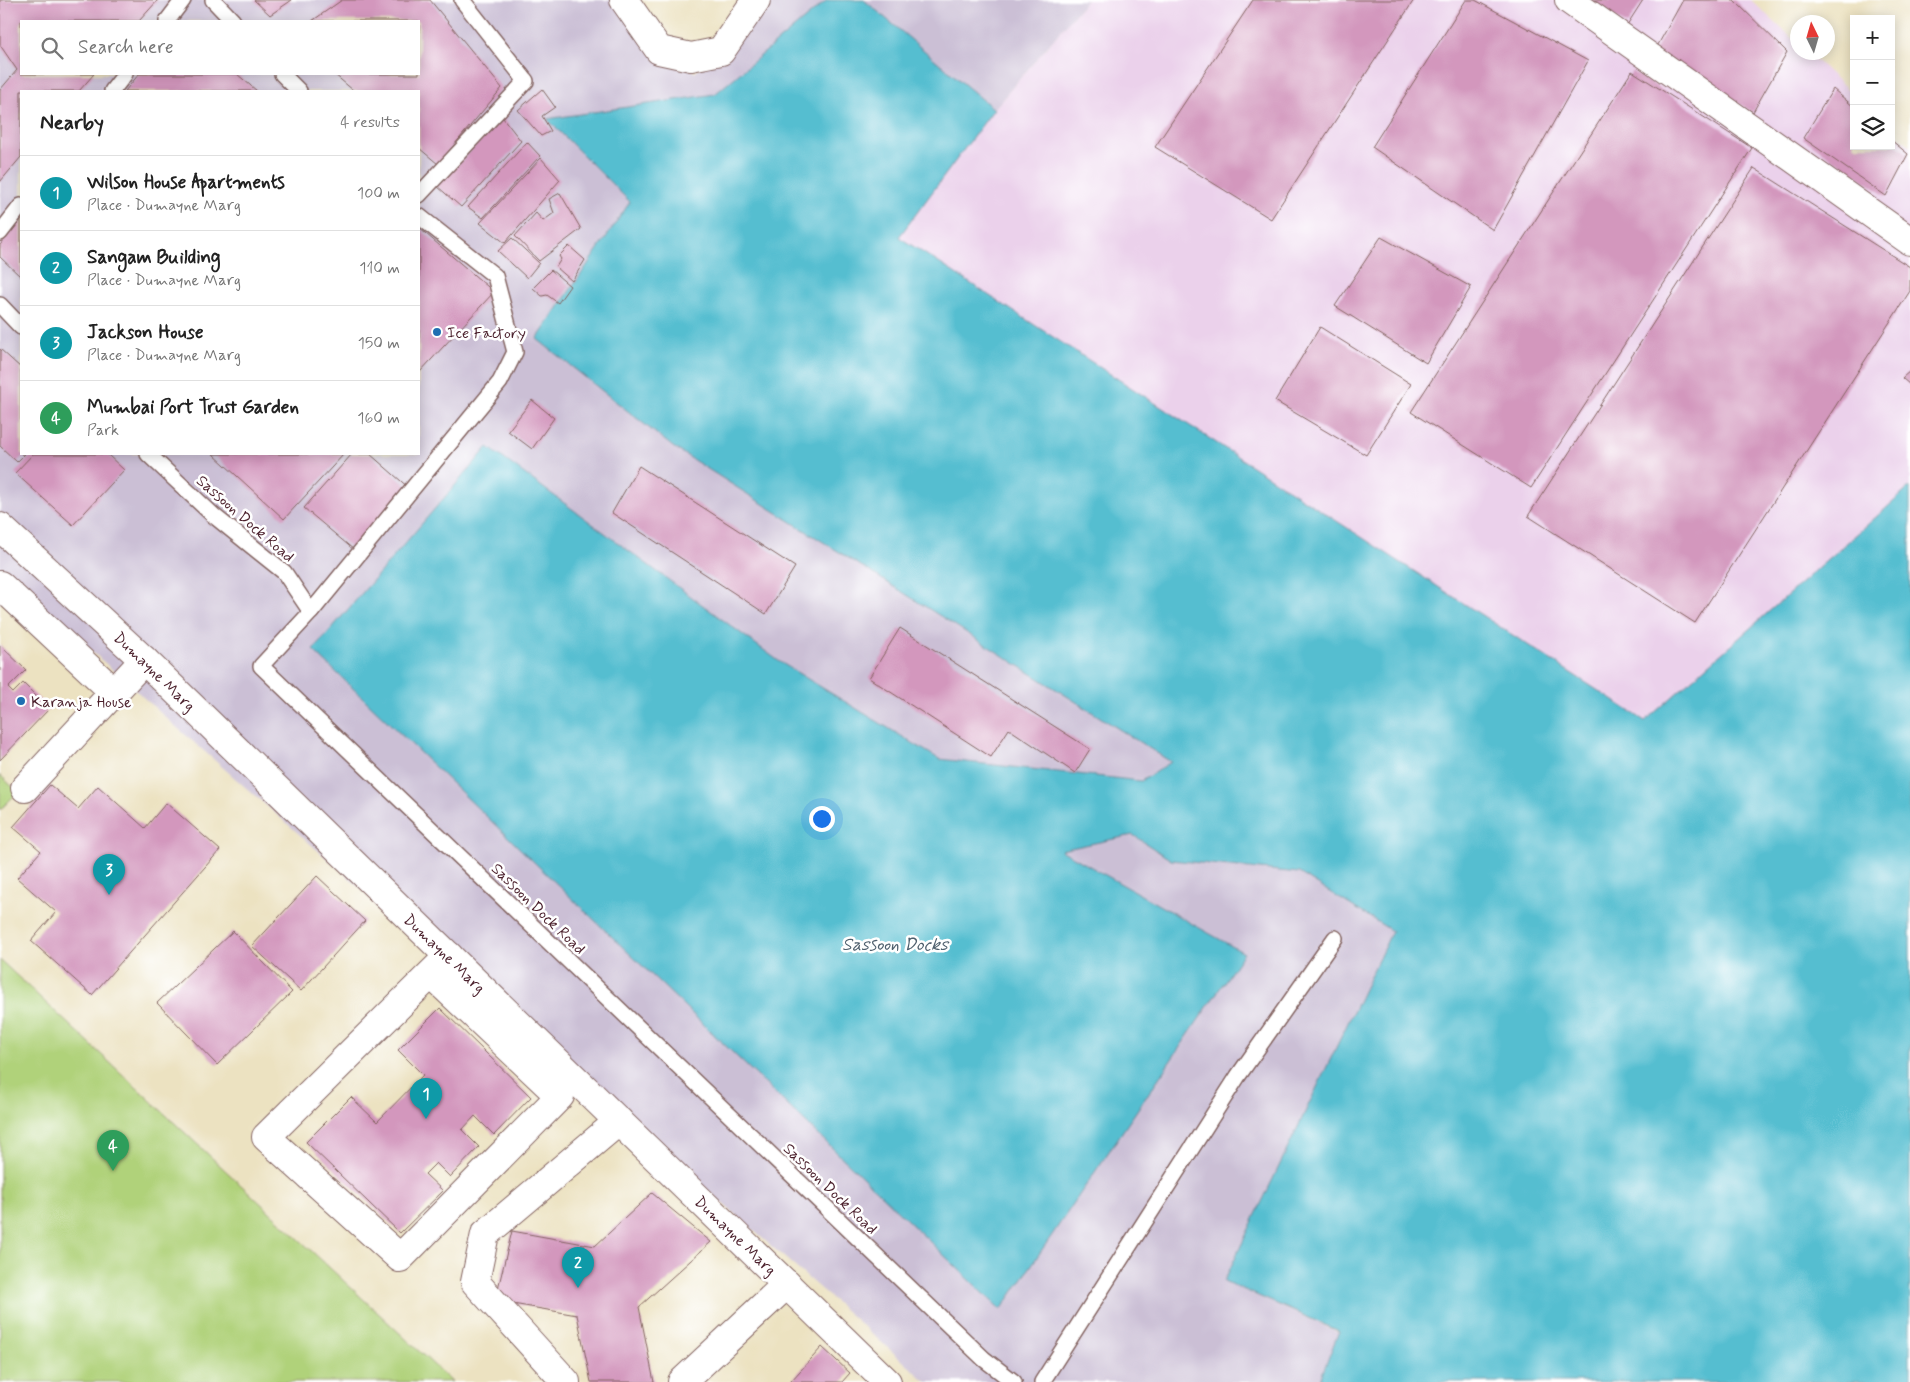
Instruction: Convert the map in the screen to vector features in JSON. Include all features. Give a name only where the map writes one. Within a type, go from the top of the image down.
[{"type":"street","points":[[624,0],[659,50],[691,56],[721,51],[756,0]]},
{"type":"street","points":[[1569,0],[1910,241]]},
{"type":"street","name":"Dumayne Marg","points":[[0,527],[144,660],[440,965],[618,1121],[887,1382]]},
{"type":"street","points":[[0,585],[114,692]]},
{"type":"street","points":[[25,788],[144,660]]},
{"type":"street","points":[[440,965],[560,1096],[400,1258],[266,1137],[440,965]]},
{"type":"street","points":[[566,1382],[475,1282],[485,1234],[618,1121]]},
{"type":"street","points":[[682,1382],[787,1284]]},
{"type":"lane","points":[[167,20],[183,0]]},
{"type":"lane","points":[[213,0],[232,20]]},
{"type":"lane","points":[[420,194],[526,81],[462,0]]},
{"type":"lane","points":[[113,90],[124,75]]},
{"type":"lane","points":[[283,75],[297,90]]},
{"type":"lane","points":[[0,233],[20,207]]},
{"type":"lane","points":[[311,612],[500,382],[515,352],[495,276],[420,217]]},
{"type":"lane","points":[[0,305],[20,326]]},
{"type":"lane","name":"Sassoon Dock Road","points":[[149,455],[213,515],[284,572],[311,612],[261,666],[984,1359],[1014,1382]]},
{"type":"lane","points":[[1042,1382],[1238,1076],[1335,938]]},
{"type":"shaded area","name":"Sassoon Docks","points":[[0,0],[635,0],[695,73],[758,0],[1087,0],[994,109],[899,237],[1645,721],[1224,1281],[1339,1332],[1319,1382],[927,1382],[173,724],[0,569]]},
{"type":"shaded area","points":[[1087,0],[1751,0],[1790,36],[1790,60],[1816,60],[1850,91],[1850,150],[1895,150],[1895,133],[1910,146],[1910,487],[1645,721],[898,237],[994,109]]},
{"type":"green space","points":[[0,775],[18,792],[0,810]]},
{"type":"green space","points":[[0,960],[452,1382],[0,1382]]},
{"type":"water","name":"Sassoon Docks","points":[[827,0],[864,0],[994,109],[899,237],[1645,721],[1910,487],[1910,1382],[1319,1382],[1339,1331],[1224,1281],[1392,931],[1299,873],[1171,860],[1133,835],[1061,850],[1244,953],[1001,1310],[313,650],[488,447],[780,662],[939,759],[1141,781],[1171,762],[673,447],[537,339],[630,202],[547,119],[715,94]]},
{"type":"building","points":[[0,0],[158,0],[140,20],[20,20],[20,75],[93,75],[80,90],[20,90],[20,158],[0,182],[0,90],[17,70],[0,45]]},
{"type":"building","points":[[254,0],[292,0],[270,15]]},
{"type":"building","points":[[342,0],[430,0],[502,88],[438,164],[420,149],[420,90],[353,90],[335,75],[420,75],[420,20],[313,20]]},
{"type":"building","points":[[1253,0],[1414,0],[1271,219],[1155,147]]},
{"type":"building","points":[[1466,0],[1475,0],[1588,61],[1493,230],[1372,147]]},
{"type":"building","points":[[1587,0],[1643,0],[1627,25]]},
{"type":"building","points":[[1683,0],[1734,0],[1787,52],[1753,112],[1654,52]]},
{"type":"building","points":[[1632,71],[1752,148],[1531,488],[1411,412]]},
{"type":"building","points":[[138,75],[238,75],[256,90],[126,90]]},
{"type":"building","points":[[542,89],[555,107],[542,116],[551,131],[541,136],[518,110]]},
{"type":"building","points":[[1833,89],[1850,104],[1850,150],[1895,150],[1895,143],[1908,154],[1886,196],[1803,138]]},
{"type":"building","points":[[503,118],[521,141],[461,207],[437,186]]},
{"type":"building","points":[[527,142],[540,156],[483,218],[468,207]]},
{"type":"building","points":[[541,158],[560,180],[505,243],[480,223]]},
{"type":"building","points":[[1754,168],[1910,267],[1910,291],[1695,623],[1528,516]]},
{"type":"building","points":[[560,193],[581,229],[539,261],[515,236],[536,213],[543,221],[554,213],[549,199]]},
{"type":"building","points":[[20,220],[20,276],[0,257],[0,245]]},
{"type":"building","name":"Ice Factory","points":[[420,229],[494,292],[420,372]]},
{"type":"building","points":[[1381,237],[1471,287],[1426,363],[1335,306]]},
{"type":"building","points":[[512,238],[539,263],[527,278],[498,251]]},
{"type":"building","points":[[569,246],[585,260],[572,281],[556,267],[561,259],[559,256]]},
{"type":"building","points":[[551,270],[570,286],[558,303],[547,295],[542,296],[533,288]]},
{"type":"building","points":[[1320,327],[1411,384],[1366,455],[1275,401]]},
{"type":"building","points":[[0,349],[20,367],[20,455],[24,455],[17,462],[0,446]]},
{"type":"building","points":[[1910,371],[1910,385],[1902,378]]},
{"type":"building","points":[[532,400],[554,418],[532,449],[508,431]]},
{"type":"building","points":[[32,455],[108,455],[124,470],[73,525],[15,473]]},
{"type":"building","points":[[214,455],[343,455],[284,519]]},
{"type":"building","points":[[351,455],[371,455],[409,488],[354,550],[304,508]]},
{"type":"building","points":[[639,466],[795,567],[766,614],[612,513]]},
{"type":"building","points":[[900,628],[1090,749],[1075,773],[1009,729],[991,757],[869,678]]},
{"type":"building","name":"Karanja House","points":[[0,645],[26,670],[8,688],[13,693],[23,683],[49,709],[0,760]]},
{"type":"building","points":[[50,785],[78,809],[98,786],[145,828],[166,803],[220,850],[92,995],[31,941],[56,912],[17,878],[41,851],[13,827]]},
{"type":"building","points":[[317,876],[365,921],[301,991],[252,946]]},
{"type":"building","points":[[233,931],[292,992],[217,1065],[157,1003]]},
{"type":"building","points":[[440,1008],[531,1097],[494,1135],[475,1116],[462,1130],[479,1147],[450,1177],[436,1163],[425,1174],[443,1191],[400,1233],[306,1142],[351,1097],[377,1122],[423,1075],[398,1050]]},
{"type":"building","points":[[652,1193],[711,1242],[639,1307],[654,1382],[591,1382],[577,1315],[495,1301],[512,1231],[595,1246]]},
{"type":"building","points":[[822,1347],[850,1373],[842,1382],[790,1382]]},
{"type":"place","name":"Ice Factory","points":[[437,332]]},
{"type":"place","name":"Karanja House","points":[[21,701]]},
{"type":"place","name":"Jackson House","points":[[109,895]]},
{"type":"place","name":"Wilson House Apartments","points":[[426,1119]]},
{"type":"place","name":"Mumbai Port Trust Garden","points":[[113,1171]]},
{"type":"place","name":"Sangam Building","points":[[578,1288]]}]
